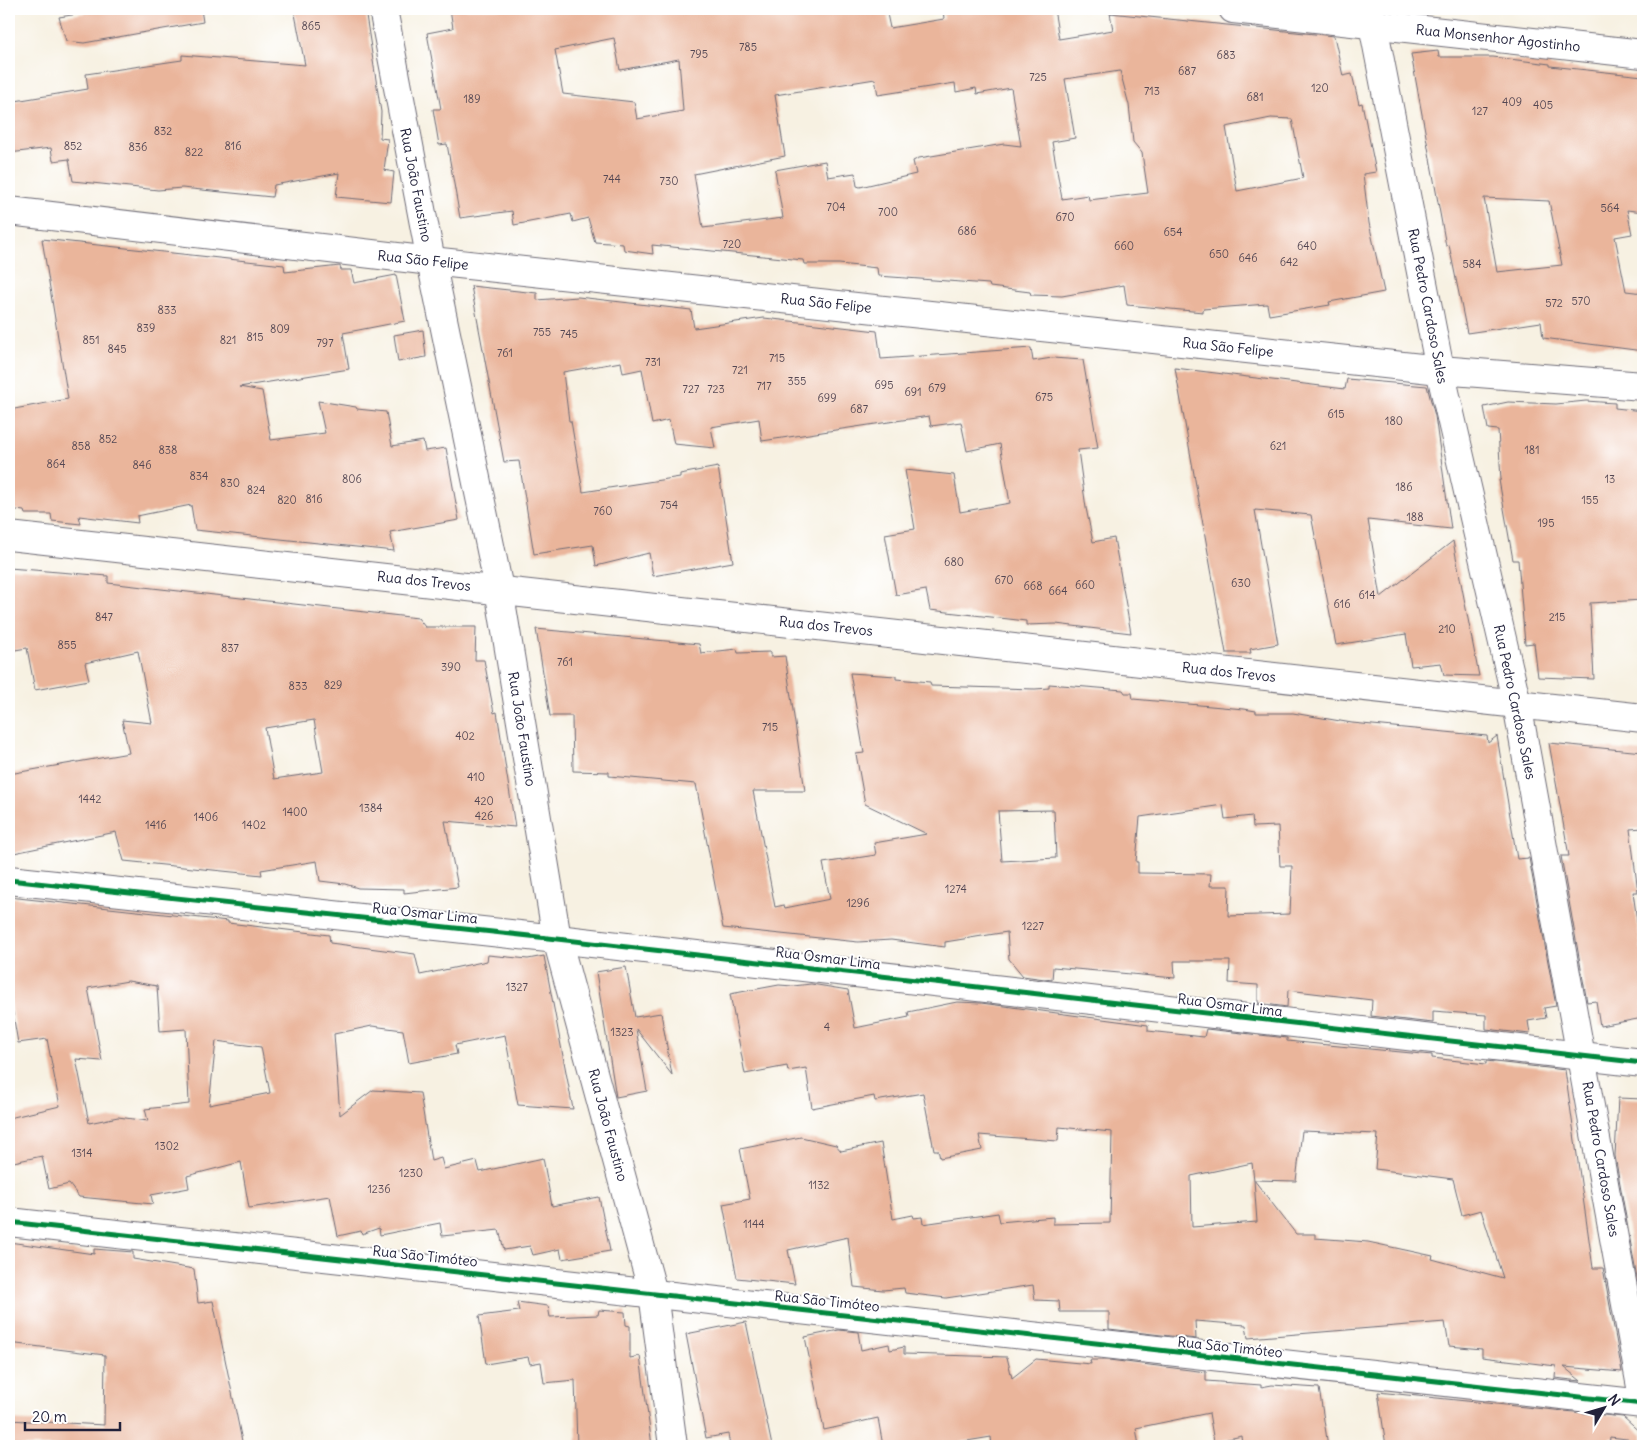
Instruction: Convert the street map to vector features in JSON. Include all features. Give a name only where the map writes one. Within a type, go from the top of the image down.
[{"type":"street","name":"Rua João Faustino","points":[[383,9],[431,261],[499,589],[558,939],[653,1293],[673,1446]]},
{"type":"street","name":"Rua Monsenhor Agostinho","points":[[1233,9],[1371,16],[1643,54]]},
{"type":"street","name":"Rua Pedro Cardoso Sales","points":[[1371,16],[1440,370],[1517,704],[1583,1056],[1643,1398]]},
{"type":"street","name":"Rua São Felipe","points":[[9,211],[431,261],[1440,370],[1643,386]]},
{"type":"street","name":"Rua dos Trevos","points":[[9,536],[499,589],[1643,718]]},
{"type":"street","name":"Rua Osmar Lima","points":[[9,880],[558,939],[1643,1064]]},
{"type":"street","name":"Rua São Timóteo","points":[[9,1222],[1643,1404]]},
{"type":"building","points":[[110,9],[201,9],[203,22],[84,43],[66,41],[59,17]]},
{"type":"building","points":[[294,9],[365,9],[381,112],[380,138],[388,139],[384,170],[394,172],[391,202],[336,197],[339,173],[274,185],[272,197],[182,188],[158,190],[73,181],[69,159],[53,161],[51,148],[9,153],[9,102],[88,89],[86,74],[182,60],[182,55],[305,65]]},
{"type":"building","points":[[450,9],[886,9],[890,28],[944,19],[943,9],[1054,9],[1059,39],[1113,30],[1110,13],[1334,36],[1343,76],[1352,74],[1359,104],[1362,103],[1376,172],[1363,174],[1369,223],[1384,292],[1329,302],[1330,305],[1269,315],[1267,304],[1203,309],[1203,312],[1127,305],[1124,285],[1062,296],[1031,295],[1030,292],[990,287],[989,284],[878,276],[877,268],[839,264],[804,264],[803,260],[652,245],[653,254],[624,250],[623,244],[595,242],[588,218],[573,222],[571,214],[514,225],[512,211],[460,218],[447,144],[439,145],[433,109],[441,109],[427,33],[453,28]],"holes":[[[614,38],[620,70],[679,59],[683,111],[637,119],[634,102],[563,94],[555,50]],[[1120,71],[1129,105],[1133,142],[1142,153],[1148,193],[1089,200],[1088,195],[1062,199],[1052,142],[1075,138],[1065,79]],[[875,79],[878,95],[955,83],[956,92],[976,88],[977,94],[1011,88],[1021,146],[1004,144],[919,158],[913,161],[916,174],[860,187],[857,186],[855,173],[828,177],[825,161],[775,170],[783,218],[703,228],[694,174],[785,156],[775,95]],[[1271,118],[1292,119],[1303,178],[1237,191],[1226,127]]]},
{"type":"building","points":[[1438,51],[1439,57],[1493,57],[1550,64],[1550,66],[1643,76],[1643,212],[1627,210],[1632,234],[1615,237],[1626,291],[1643,293],[1643,351],[1543,338],[1541,322],[1467,333],[1449,245],[1446,246],[1411,54]],"holes":[[[1484,198],[1549,201],[1562,265],[1497,272]]]},
{"type":"building","points":[[42,239],[284,265],[285,272],[340,266],[341,270],[351,270],[354,283],[396,275],[405,321],[343,333],[349,369],[239,387],[262,391],[271,440],[325,433],[318,401],[356,407],[357,409],[386,412],[392,446],[423,441],[425,451],[446,448],[459,520],[390,532],[394,551],[195,530],[191,505],[137,516],[138,523],[79,516],[81,524],[52,521],[51,514],[25,514],[24,511],[9,509],[9,410],[68,399]]},
{"type":"building","points":[[471,286],[537,293],[537,300],[578,297],[691,310],[694,328],[764,318],[877,331],[881,359],[1031,348],[1033,361],[1052,358],[1083,360],[1098,448],[1078,450],[1086,508],[1093,542],[1114,538],[1131,633],[1056,624],[1026,625],[1026,621],[930,610],[926,590],[896,595],[885,534],[915,529],[905,470],[954,475],[960,512],[1010,503],[1000,444],[967,451],[961,422],[931,426],[929,416],[762,441],[759,419],[711,427],[715,448],[674,444],[669,420],[652,424],[642,369],[623,373],[621,362],[563,372],[569,421],[571,421],[583,492],[680,477],[680,474],[718,467],[733,562],[653,576],[649,553],[596,566],[593,545],[534,554],[519,461],[504,462]]},
{"type":"building","points":[[423,330],[426,357],[398,362],[394,335]]},
{"type":"building","points":[[1175,368],[1345,389],[1347,379],[1427,386],[1435,416],[1451,529],[1368,520],[1381,597],[1453,541],[1479,676],[1444,675],[1441,663],[1411,666],[1406,634],[1336,645],[1311,515],[1255,510],[1278,644],[1250,649],[1251,653],[1226,653]]},
{"type":"building","points":[[1586,401],[1615,403],[1615,408],[1643,411],[1643,505],[1639,505],[1643,558],[1643,600],[1590,603],[1594,679],[1538,677],[1534,643],[1525,644],[1518,560],[1513,560],[1499,480],[1501,480],[1498,430],[1488,429],[1484,407],[1508,402],[1556,404]]},
{"type":"building","points":[[9,568],[108,576],[108,583],[418,618],[425,627],[476,627],[475,660],[484,660],[494,713],[497,712],[515,827],[445,821],[458,887],[404,893],[404,889],[358,888],[345,884],[320,881],[317,861],[261,870],[262,875],[124,861],[116,832],[9,854],[9,774],[129,753],[122,720],[152,723],[138,651],[85,663],[89,680],[35,690],[27,648],[9,651]],"holes":[[[314,720],[323,772],[274,779],[265,728]]]},
{"type":"building","points":[[536,629],[699,644],[701,653],[737,649],[738,653],[771,652],[771,657],[785,656],[805,791],[753,791],[775,907],[784,905],[785,908],[830,899],[823,863],[876,855],[874,843],[927,834],[865,804],[856,754],[864,753],[850,673],[896,676],[896,679],[930,682],[931,686],[1035,689],[1049,688],[1049,684],[1123,690],[1125,693],[1132,693],[1133,699],[1244,709],[1256,711],[1256,713],[1293,713],[1352,723],[1487,736],[1488,743],[1497,736],[1517,859],[1529,858],[1556,1006],[1544,1008],[1546,1018],[1528,1021],[1530,1034],[1486,1029],[1486,1015],[1433,1011],[1433,1023],[1371,1016],[1372,1000],[1288,990],[1287,1007],[1258,1003],[1258,985],[1229,983],[1230,961],[1174,961],[1175,978],[1053,967],[1052,980],[1023,976],[1009,959],[1007,932],[945,942],[945,947],[891,940],[858,942],[723,928],[696,784],[609,776],[609,772],[573,771],[572,716],[550,716]],"holes":[[[1223,805],[1225,819],[1252,816],[1253,827],[1278,826],[1280,866],[1292,866],[1290,914],[1228,916],[1229,886],[1210,886],[1211,874],[1138,873],[1138,862],[1136,862],[1140,817]],[[1054,810],[1056,858],[1002,861],[998,811]]]},
{"type":"building","points":[[1549,743],[1643,752],[1643,828],[1630,829],[1638,892],[1633,892],[1641,950],[1643,950],[1643,1018],[1600,1026],[1596,1001],[1587,1002],[1561,856],[1569,856]]},
{"type":"building","points":[[9,897],[228,921],[228,923],[329,935],[330,943],[415,954],[420,975],[487,961],[488,955],[528,959],[544,956],[573,1109],[518,1105],[505,1035],[455,1045],[457,1054],[409,1063],[403,1030],[372,1026],[334,1034],[340,1115],[373,1090],[420,1093],[431,1161],[441,1158],[444,1169],[477,1161],[480,1172],[543,1158],[552,1206],[599,1197],[610,1251],[562,1259],[560,1249],[533,1255],[530,1246],[504,1250],[499,1230],[442,1236],[440,1223],[380,1235],[379,1228],[362,1234],[361,1231],[338,1236],[330,1196],[249,1208],[241,1162],[187,1176],[189,1188],[151,1195],[153,1204],[79,1197],[69,1184],[49,1189],[42,1156],[9,1163],[9,1118],[60,1106],[47,1039],[18,1043],[9,991]],"holes":[[[128,981],[157,986],[160,1031],[186,1029],[189,1104],[145,1109],[148,1121],[118,1117],[89,1123],[76,1059],[102,1061],[88,988]],[[216,1041],[261,1047],[270,1093],[209,1105]]]},
{"type":"building","points":[[626,967],[635,1017],[661,1013],[672,1075],[636,1029],[647,1091],[616,1097],[596,972]]},
{"type":"building","points":[[811,984],[848,990],[855,1028],[909,1017],[908,1012],[957,1002],[981,1003],[1148,1025],[1148,1031],[1204,1037],[1206,1029],[1287,1038],[1287,1041],[1432,1055],[1432,1058],[1486,1064],[1486,1061],[1565,1070],[1593,1268],[1603,1268],[1622,1372],[1564,1367],[1581,1381],[1555,1378],[1556,1366],[1482,1357],[1482,1349],[1449,1346],[1445,1322],[1248,1338],[1246,1325],[1195,1321],[1196,1339],[1109,1329],[1109,1312],[1060,1312],[1059,1301],[1035,1300],[1033,1285],[946,1298],[905,1293],[904,1288],[883,1290],[854,1287],[848,1237],[788,1250],[795,1284],[737,1278],[723,1204],[750,1199],[740,1149],[801,1137],[836,1145],[841,1151],[881,1143],[893,1219],[913,1215],[914,1218],[922,1217],[923,1224],[998,1213],[1000,1222],[1053,1217],[1053,1224],[1110,1223],[1112,1132],[1059,1127],[1058,1141],[979,1135],[982,1150],[940,1158],[938,1150],[934,1150],[923,1093],[875,1101],[874,1096],[812,1108],[806,1068],[788,1071],[787,1066],[745,1074],[730,994],[779,985]],"holes":[[[1302,1131],[1378,1134],[1375,1169],[1453,1179],[1462,1215],[1481,1210],[1503,1278],[1432,1259],[1433,1256],[1368,1242],[1315,1238],[1315,1234],[1296,1234],[1254,1180],[1296,1181]],[[1252,1163],[1257,1222],[1192,1227],[1191,1176]]]},
{"type":"building","points":[[1618,1098],[1643,1099],[1643,1312],[1615,1156]]},
{"type":"building","points":[[9,1242],[94,1254],[94,1249],[133,1252],[133,1259],[194,1269],[198,1303],[213,1301],[243,1446],[9,1446],[9,1420],[104,1425],[105,1355],[9,1343]]},
{"type":"building","points":[[517,1302],[548,1306],[550,1317],[598,1315],[599,1310],[625,1312],[626,1325],[630,1326],[630,1358],[640,1356],[652,1446],[577,1446],[575,1380],[544,1383],[541,1362],[530,1364],[528,1357],[486,1364],[479,1316],[519,1311]]},
{"type":"building","points":[[746,1322],[772,1446],[730,1446],[728,1434],[706,1438],[686,1334]]},
{"type":"building","points":[[839,1330],[858,1332],[861,1350],[889,1344],[890,1350],[904,1347],[904,1354],[1007,1357],[1012,1378],[1036,1359],[1091,1364],[1090,1360],[1109,1360],[1206,1372],[1206,1381],[1261,1385],[1261,1387],[1272,1385],[1319,1388],[1328,1446],[1243,1446],[1242,1436],[1214,1442],[1209,1413],[1136,1428],[1139,1446],[992,1446],[991,1437],[937,1446],[883,1446],[878,1418],[824,1430],[805,1337]]},
{"type":"building","points":[[1378,1392],[1623,1417],[1643,1435],[1643,1441],[1610,1437],[1609,1446],[1386,1446]]},
{"type":"cycle path","points":[[9,880],[557,939],[1643,1063]]},
{"type":"cycle path","points":[[9,1222],[1643,1404]]}]
